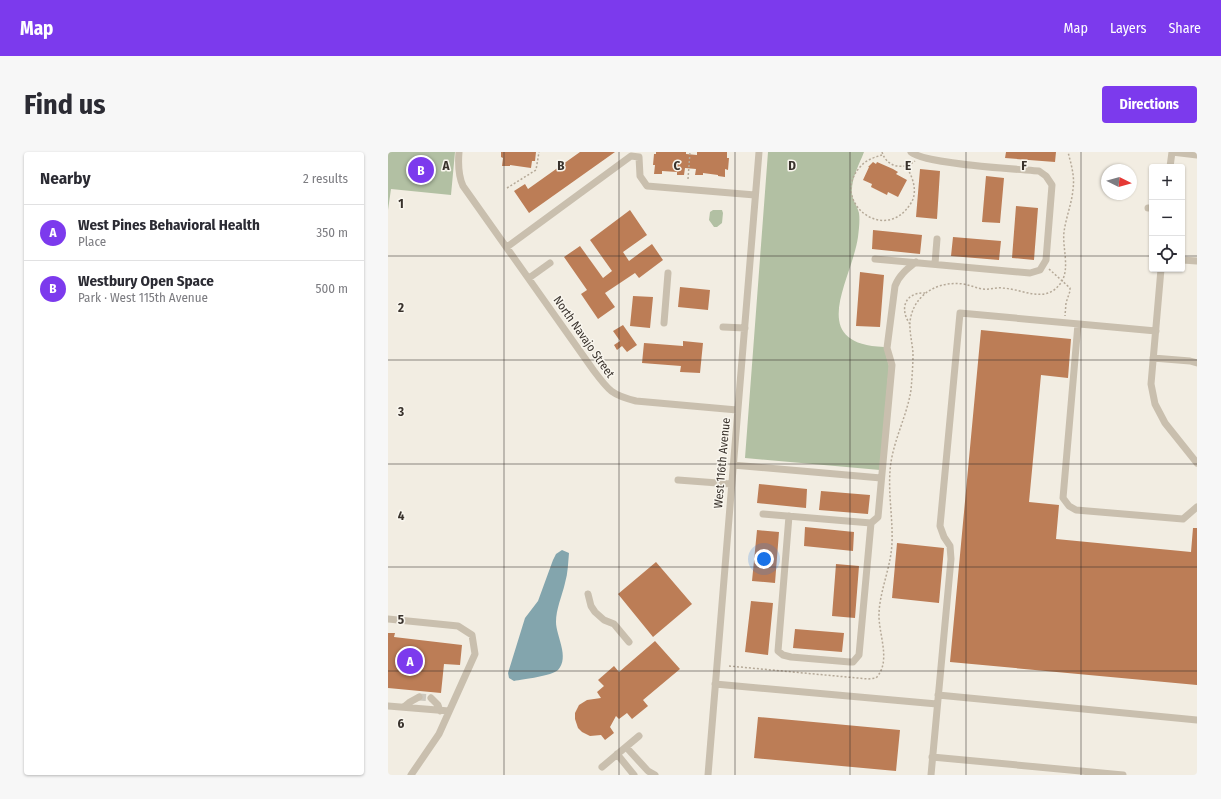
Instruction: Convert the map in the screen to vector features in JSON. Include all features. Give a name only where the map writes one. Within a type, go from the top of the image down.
[{"type":"street","name":"North Navajo Street","points":[[459,152],[458,168],[463,186],[594,371],[610,391],[616,395],[636,401],[737,410]]},
{"type":"street","name":"West 116th Avenue","points":[[708,775],[759,152]]},
{"type":"street","points":[[875,259],[1030,273],[1044,267],[1046,260],[1052,194],[1052,185],[1046,176],[1039,171],[952,163],[918,157],[911,152]]},
{"type":"street","points":[[1170,164],[1172,152],[1197,155]]},
{"type":"street","points":[[507,247],[631,156],[640,157],[640,176],[647,186],[755,195]]},
{"type":"street","points":[[935,264],[937,239]]},
{"type":"street","points":[[1185,260],[1197,261]]},
{"type":"street","points":[[789,516],[778,651],[783,655],[791,657],[850,662],[856,659],[859,655],[871,523],[878,517],[892,365],[887,348],[895,286],[900,276],[916,262]]},
{"type":"street","points":[[529,278],[550,263]]},
{"type":"street","points":[[1161,272],[1151,384],[1155,404],[1165,423],[1197,463]]},
{"type":"street","points":[[664,323],[668,273]]},
{"type":"street","points":[[931,775],[951,559],[950,546],[944,537],[940,526],[960,313],[1156,331]]},
{"type":"street","points":[[1078,324],[1063,498],[1069,506],[1076,510],[1183,519],[1197,508]]},
{"type":"street","points":[[723,327],[745,328]]},
{"type":"street","points":[[1153,358],[1197,363]]},
{"type":"street","points":[[733,465],[881,478]]},
{"type":"street","points":[[678,480],[731,484]]},
{"type":"street","points":[[763,514],[871,523]]},
{"type":"street","points":[[588,594],[591,606],[595,612],[604,620],[614,624],[629,642]]},
{"type":"street","points":[[388,619],[458,626],[472,635],[475,654],[439,734],[411,775]]},
{"type":"street","points":[[715,684],[937,704]]},
{"type":"street","points":[[938,695],[1197,720]]},
{"type":"street","points":[[404,707],[419,697]]},
{"type":"street","points":[[431,698],[438,705],[440,710]]},
{"type":"street","points":[[388,706],[449,711]]},
{"type":"street","points":[[602,767],[639,736]]},
{"type":"street","points":[[626,746],[646,773],[655,775]]},
{"type":"street","points":[[617,754],[634,775]]},
{"type":"street","points":[[932,757],[1123,775]]},
{"type":"path","points":[[507,188],[536,170],[539,152]]},
{"type":"path","points":[[688,179],[690,152]]},
{"type":"path","points":[[729,666],[871,679],[876,678],[879,674],[883,664],[884,655],[880,635],[879,612],[889,566],[892,541],[889,493],[890,468],[895,445],[908,405],[911,389],[913,356],[910,324],[916,302],[925,293],[937,286],[947,283],[965,284],[986,290],[1002,288],[1038,296],[1052,291],[1060,285],[1066,270],[1064,257],[1064,233],[1066,215],[1074,183],[1068,152]]},
{"type":"path","points":[[906,166],[914,181],[912,201],[907,209],[900,216],[890,220],[881,221],[863,214],[855,205],[851,195],[851,184],[855,174],[862,165],[882,153],[890,164],[895,166],[906,166],[911,164],[918,157]]},
{"type":"path","points":[[1044,267],[1052,270],[1062,282],[1066,283],[1070,291],[1066,303],[1064,322]]},
{"type":"path","points":[[910,324],[904,314],[905,305],[912,296],[918,293],[925,293]]},
{"type":"green space","points":[[388,152],[455,152],[451,195],[391,189],[388,210]]},
{"type":"green space","points":[[768,152],[864,152],[856,172],[852,188],[852,196],[859,213],[859,228],[854,254],[839,307],[839,322],[846,335],[860,343],[884,347],[889,366],[880,470],[745,458]]},
{"type":"green space","points":[[713,210],[722,210],[723,213],[722,223],[717,227],[714,227],[709,220],[710,212]]},
{"type":"water","points":[[562,550],[569,553],[567,576],[556,617],[563,653],[561,665],[558,670],[550,674],[514,681],[509,678],[508,673],[525,618],[538,601],[556,554]]},
{"type":"building","points":[[501,152],[536,152],[535,161],[532,161],[531,168],[510,165],[502,166],[503,158],[501,157]]},
{"type":"building","points":[[580,152],[615,152],[529,213],[514,191],[525,184],[528,189]]},
{"type":"building","points":[[656,152],[686,152],[686,154],[697,155],[697,152],[727,152],[727,158],[729,158],[728,170],[725,169],[725,177],[703,173],[703,175],[695,175],[696,169],[685,168],[684,175],[677,175],[677,172],[662,171],[662,174],[654,174],[654,154],[656,154]]},
{"type":"building","points":[[1006,152],[1056,152],[1055,162],[1005,158]]},
{"type":"building","points":[[873,162],[876,164],[877,162],[893,169],[898,172],[896,174],[907,180],[898,197],[888,192],[887,195],[871,187],[872,184],[863,180],[868,167]]},
{"type":"building","points":[[920,169],[940,171],[937,219],[916,217]]},
{"type":"building","points":[[986,176],[1004,178],[1000,223],[982,222]]},
{"type":"building","points":[[1016,206],[1038,208],[1034,260],[1012,258]]},
{"type":"building","points":[[630,210],[647,235],[623,252],[629,261],[652,244],[663,260],[639,278],[635,273],[605,293],[615,307],[598,319],[581,294],[587,290],[564,257],[580,246],[603,278],[612,271],[590,240]]},
{"type":"building","points":[[873,230],[922,235],[920,254],[872,249]]},
{"type":"building","points":[[953,237],[1001,241],[999,260],[951,256]]},
{"type":"building","points":[[860,272],[884,275],[880,327],[856,326]]},
{"type":"building","points":[[680,287],[710,290],[708,310],[678,307]]},
{"type":"building","points":[[633,296],[653,297],[650,328],[630,326]]},
{"type":"building","points":[[623,325],[637,345],[627,352],[622,346],[617,350],[614,345],[620,341],[613,331]]},
{"type":"building","points":[[981,330],[1071,339],[1068,378],[1041,375],[1029,502],[1059,505],[1056,539],[1191,552],[1193,528],[1197,528],[1197,685],[950,662]]},
{"type":"building","points":[[683,341],[703,343],[700,373],[680,372],[681,366],[642,363],[644,343],[683,346]]},
{"type":"building","points":[[759,484],[807,489],[806,508],[757,503]]},
{"type":"building","points":[[821,491],[870,495],[868,514],[819,510]]},
{"type":"building","points":[[805,527],[854,532],[853,551],[804,546]]},
{"type":"building","points":[[757,530],[779,532],[775,583],[752,581]]},
{"type":"building","points":[[897,543],[944,548],[939,603],[892,598]]},
{"type":"building","points":[[656,562],[692,604],[653,637],[618,594]]},
{"type":"building","points":[[836,564],[859,566],[855,618],[832,616]]},
{"type":"building","points":[[751,601],[773,603],[768,655],[745,652]]},
{"type":"building","points":[[795,629],[844,633],[842,652],[793,648]]},
{"type":"building","points":[[388,633],[395,633],[394,637],[462,645],[460,665],[444,664],[441,693],[388,688]]},
{"type":"building","points":[[655,641],[680,669],[643,700],[648,706],[632,719],[627,713],[619,719],[616,716],[610,727],[614,733],[605,740],[601,735],[590,736],[582,732],[578,728],[575,713],[579,705],[587,700],[601,698],[597,692],[604,686],[598,680],[614,666],[619,672]]},
{"type":"building","points":[[758,717],[900,730],[896,771],[754,758]]},
{"type":"tunnel","points":[[419,697],[431,698]]},
{"type":"place","name":"Westbury Open Space","points":[[421,170]]},
{"type":"place","name":"West Pines Behavioral Health","points":[[410,661]]}]
